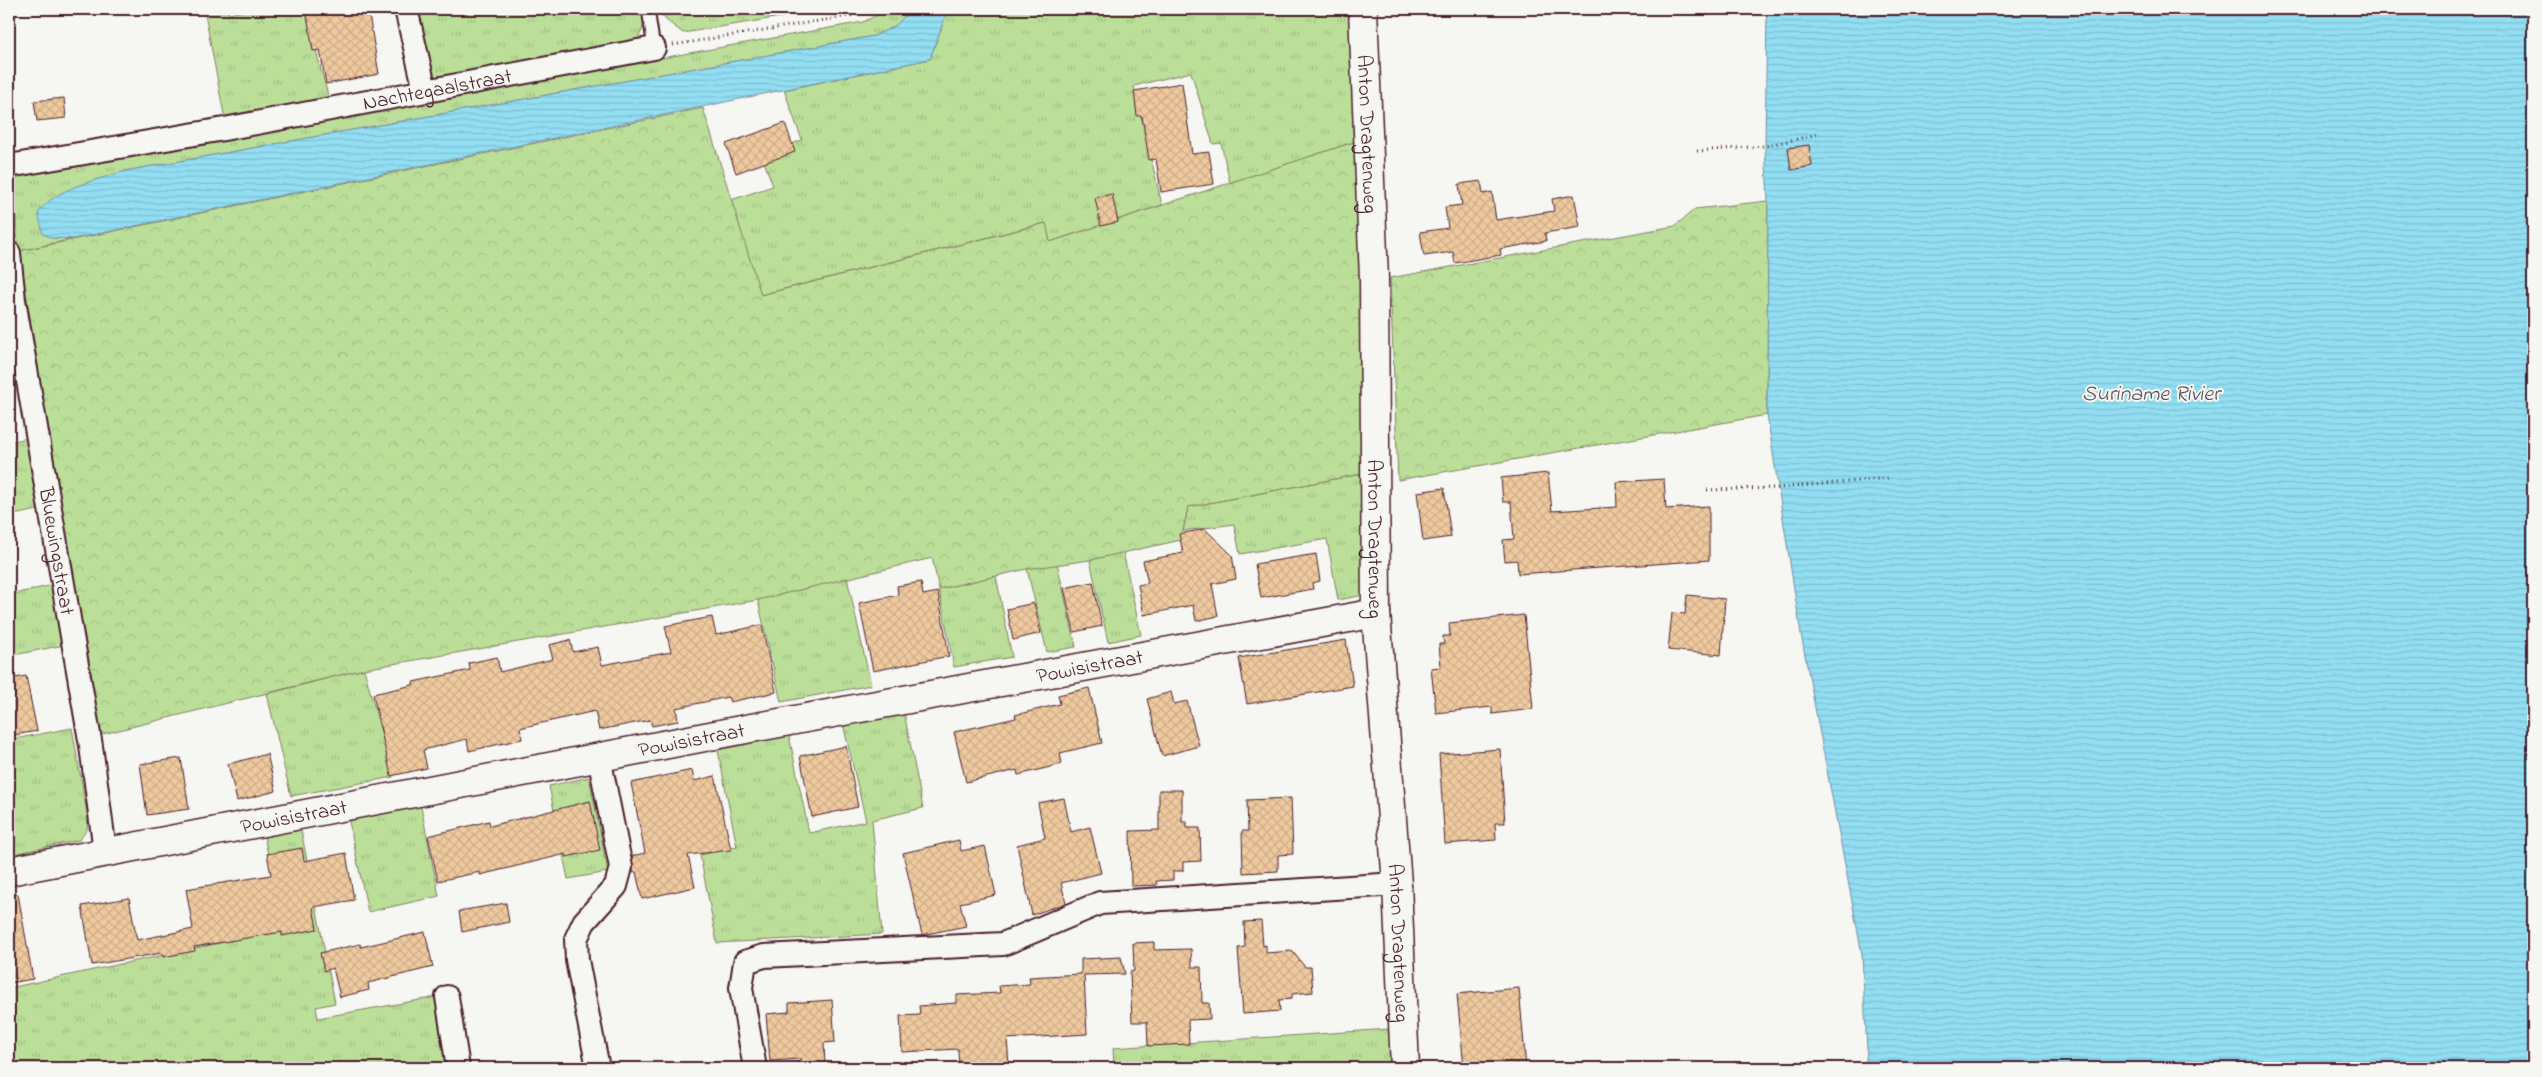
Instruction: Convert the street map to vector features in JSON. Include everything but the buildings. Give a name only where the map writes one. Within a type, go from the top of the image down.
[{"type":"street","points":[[406,9],[425,90]]},
{"type":"street","name":"Anton Dragtenweg","points":[[1363,9],[1374,279],[1376,613],[1397,884],[1405,1068]]},
{"type":"street","name":"Nachtegaalstraat","points":[[9,166],[224,129],[654,48]]},
{"type":"street","name":"Bluewingstraat","points":[[9,253],[11,301],[91,746],[105,851]]},
{"type":"street","name":"Powisistraat","points":[[9,871],[599,757],[1376,613]]},
{"type":"street","points":[[598,1068],[577,960],[576,940],[584,922],[616,886],[621,866],[599,757]]},
{"type":"street","points":[[755,1068],[741,988],[745,962],[764,956],[1003,944],[1100,904],[1397,884]]},
{"type":"street","points":[[446,997],[458,1068]]},
{"type":"lane","points":[[648,9],[654,48]]},
{"type":"path","points":[[654,48],[855,15],[863,9]]},
{"type":"path","points":[[1697,151],[1765,146],[1819,134]]},
{"type":"path","points":[[1707,490],[1777,488],[1891,478]]},
{"type":"green space","points":[[204,9],[227,9],[229,14],[252,9],[305,9],[330,103],[226,125]]},
{"type":"green space","points":[[413,9],[642,9],[643,23],[642,31],[634,43],[438,80],[429,72]]},
{"type":"green space","points":[[657,9],[829,9],[683,33],[666,20]]},
{"type":"green space","points":[[889,9],[912,9],[895,26],[874,36],[125,171],[52,238],[73,239],[19,251],[12,191],[16,180],[24,172],[863,22]]},
{"type":"green space","points":[[948,9],[1348,9],[1357,141],[1230,183],[1221,143],[1213,144],[1191,72],[1134,86],[1162,205],[1050,242],[1045,223],[760,295],[731,200],[773,186],[762,156],[802,140],[784,90],[930,59]]},
{"type":"green space","points":[[703,108],[761,295],[1046,223],[1050,242],[1357,141],[1366,473],[1188,507],[1181,540],[1090,560],[1027,569],[939,589],[932,558],[758,600],[364,669],[99,735],[19,251]]},
{"type":"green space","points":[[1768,201],[1767,415],[1398,480],[1390,278],[1675,226],[1695,209]]},
{"type":"green space","points":[[28,438],[42,509],[9,516],[9,442]]},
{"type":"green space","points":[[1366,473],[1371,586],[1359,596],[1338,600],[1327,539],[1240,554],[1234,524],[1183,531],[1188,507]]},
{"type":"green space","points":[[1123,552],[1141,635],[1108,642],[1090,560]]},
{"type":"green space","points":[[1057,563],[1076,647],[1047,652],[1027,569]]},
{"type":"green space","points":[[996,576],[1012,657],[954,667],[939,589]]},
{"type":"green space","points":[[847,578],[871,685],[781,702],[758,600]]},
{"type":"green space","points":[[53,585],[64,645],[9,656],[9,595]]},
{"type":"green space","points":[[364,669],[393,777],[291,796],[267,694]]},
{"type":"green space","points":[[901,698],[923,808],[872,820],[882,934],[717,943],[700,855],[737,847],[715,735],[786,721],[809,833],[866,821],[840,711]]},
{"type":"green space","points":[[72,728],[88,818],[87,830],[79,840],[9,855],[9,740]]},
{"type":"green space","points":[[589,777],[608,872],[568,879],[549,786]]},
{"type":"green space","points":[[419,797],[439,896],[368,912],[347,812]]},
{"type":"green space","points":[[298,815],[335,1003],[316,1007],[318,1018],[437,997],[449,1068],[9,1068],[9,988],[285,929],[261,823]]},
{"type":"green space","points":[[1390,1029],[1392,1068],[1114,1068],[1113,1048]]},
{"type":"water","points":[[912,9],[948,9],[930,59],[73,239],[52,238],[43,234],[38,213],[55,197],[77,186],[125,171],[874,36],[895,26]]},
{"type":"water","name":"Suriname Rivier","points":[[1767,9],[2533,9],[2533,1068],[1865,1068],[1867,1050],[1862,954],[1801,634],[1767,415],[1768,201],[1765,146]]}]
